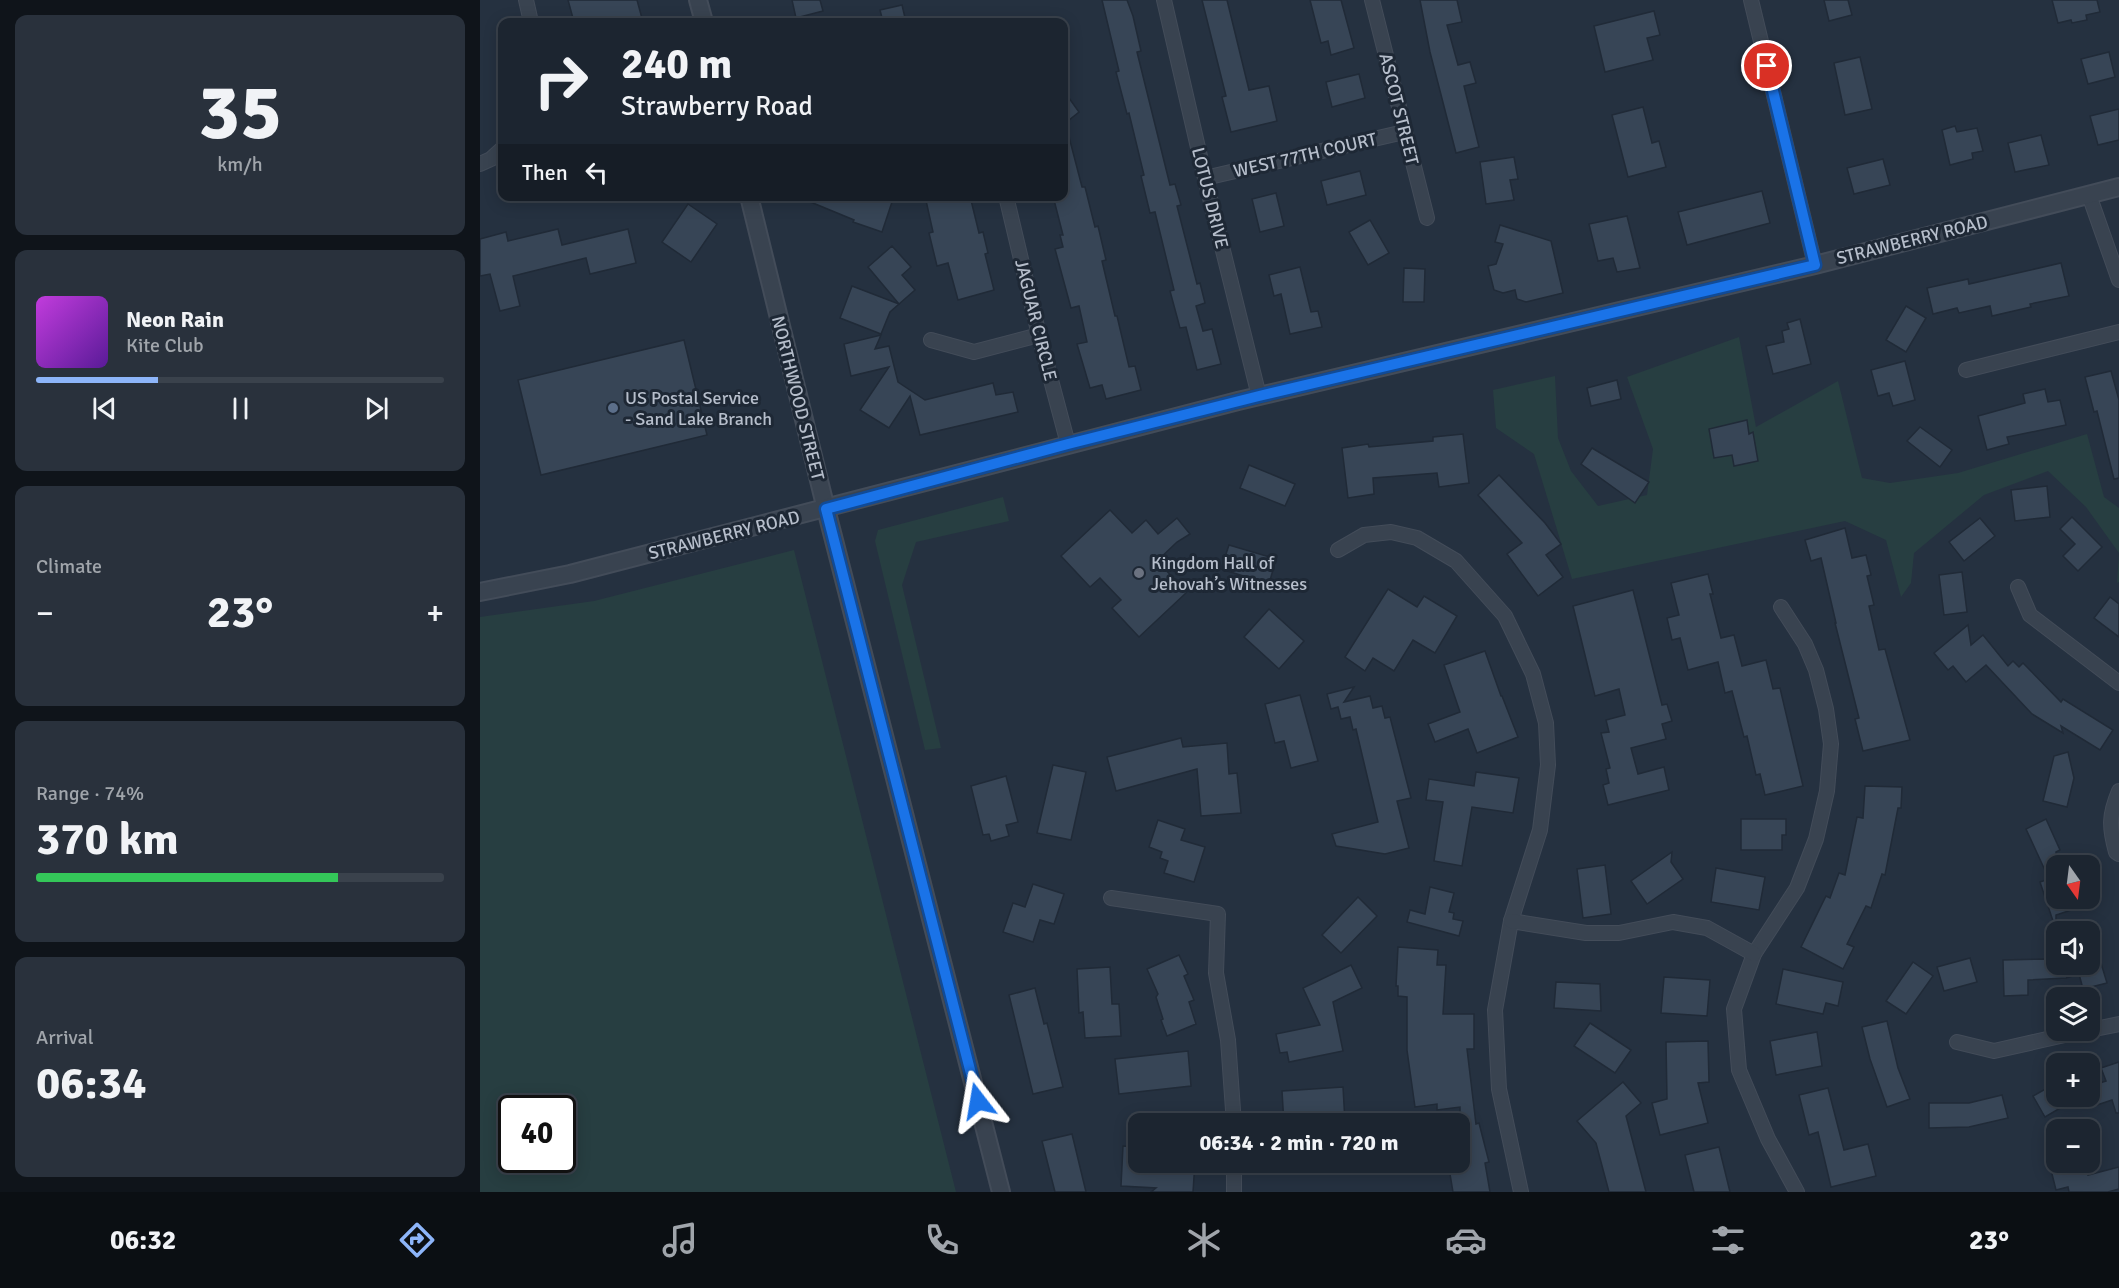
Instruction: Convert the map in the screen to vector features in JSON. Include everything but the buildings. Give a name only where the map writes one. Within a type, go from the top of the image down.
[{"type":"street","points":[[526,0],[530,18]]},
{"type":"street","points":[[698,0],[703,18]]},
{"type":"street","name":"LOTUS DRIVE","points":[[1164,0],[1259,396]]},
{"type":"street","name":"ASCOT STREET","points":[[1372,0],[1426,218]]},
{"type":"street","points":[[1751,0],[1815,265]]},
{"type":"street","name":"WEST 77TH COURT","points":[[1205,178],[1404,132]]},
{"type":"street","points":[[480,164],[498,153]]},
{"type":"street","name":"STRAWBERRY ROAD","points":[[480,592],[570,574],[1259,396],[1815,265],[2119,187]]},
{"type":"street","points":[[2089,195],[2119,280]]},
{"type":"street","name":"NORTHWOOD STREET","points":[[750,201],[826,509],[1001,1192]]},
{"type":"street","name":"JAGUAR CIRCLE","points":[[1007,201],[1068,444]]},
{"type":"street","points":[[1966,370],[2119,332]]},
{"type":"street","points":[[931,340],[974,352],[1039,335]]},
{"type":"street","points":[[1338,550],[1364,535],[1391,532],[1417,538],[1456,561],[1505,616],[1533,674],[1546,723],[1548,765],[1540,830],[1511,921],[1495,1010],[1499,1089],[1521,1192]]},
{"type":"street","points":[[2018,587],[2030,615],[2119,683]]},
{"type":"street","points":[[1781,607],[1805,644],[1816,670],[1826,708],[1831,744],[1827,791],[1816,839],[1797,888],[1754,954],[1734,1009],[1739,1070],[1768,1139],[1797,1192]]},
{"type":"street","points":[[2119,791],[2112,807],[2110,829],[2116,852],[2119,855]]},
{"type":"street","points":[[1111,898],[1218,914],[1216,973],[1228,1040],[1233,1113]]},
{"type":"street","points":[[1511,921],[1586,933],[1619,933],[1673,922],[1707,928],[1754,954]]},
{"type":"street","points":[[2100,1028],[2119,1024]]},
{"type":"street","points":[[1957,1042],[1994,1051],[2046,1039]]},
{"type":"street","points":[[1234,1173],[1234,1192]]},
{"type":"green space","points":[[1739,337],[1756,427],[1838,381],[1862,478],[1890,483],[1958,473],[2087,434],[2104,497],[2119,508],[2119,553],[2086,507],[2048,471],[1984,495],[1914,553],[1911,583],[1901,597],[1886,540],[1845,521],[1572,579],[1534,454],[1496,428],[1493,390],[1555,376],[1558,438],[1571,471],[1598,506],[1647,495],[1653,449],[1627,377]]},
{"type":"green space","points":[[1003,497],[1009,521],[916,542],[902,585],[941,748],[925,750],[875,541],[878,530]]},
{"type":"green space","points":[[794,550],[956,1192],[480,1192],[480,617],[594,601]]},
{"type":"green space","points":[[2119,553],[2119,582],[2117,583]]},
{"type":"place","name":"US Postal Service - Sand Lake Branch","points":[[613,408]]},
{"type":"place","name":"Kingdom Hall of Jehovah’s Witnesses","points":[[1139,573]]},
{"type":"route","points":[[978,1101],[826,509],[1259,396],[1815,265],[1767,66]]}]
